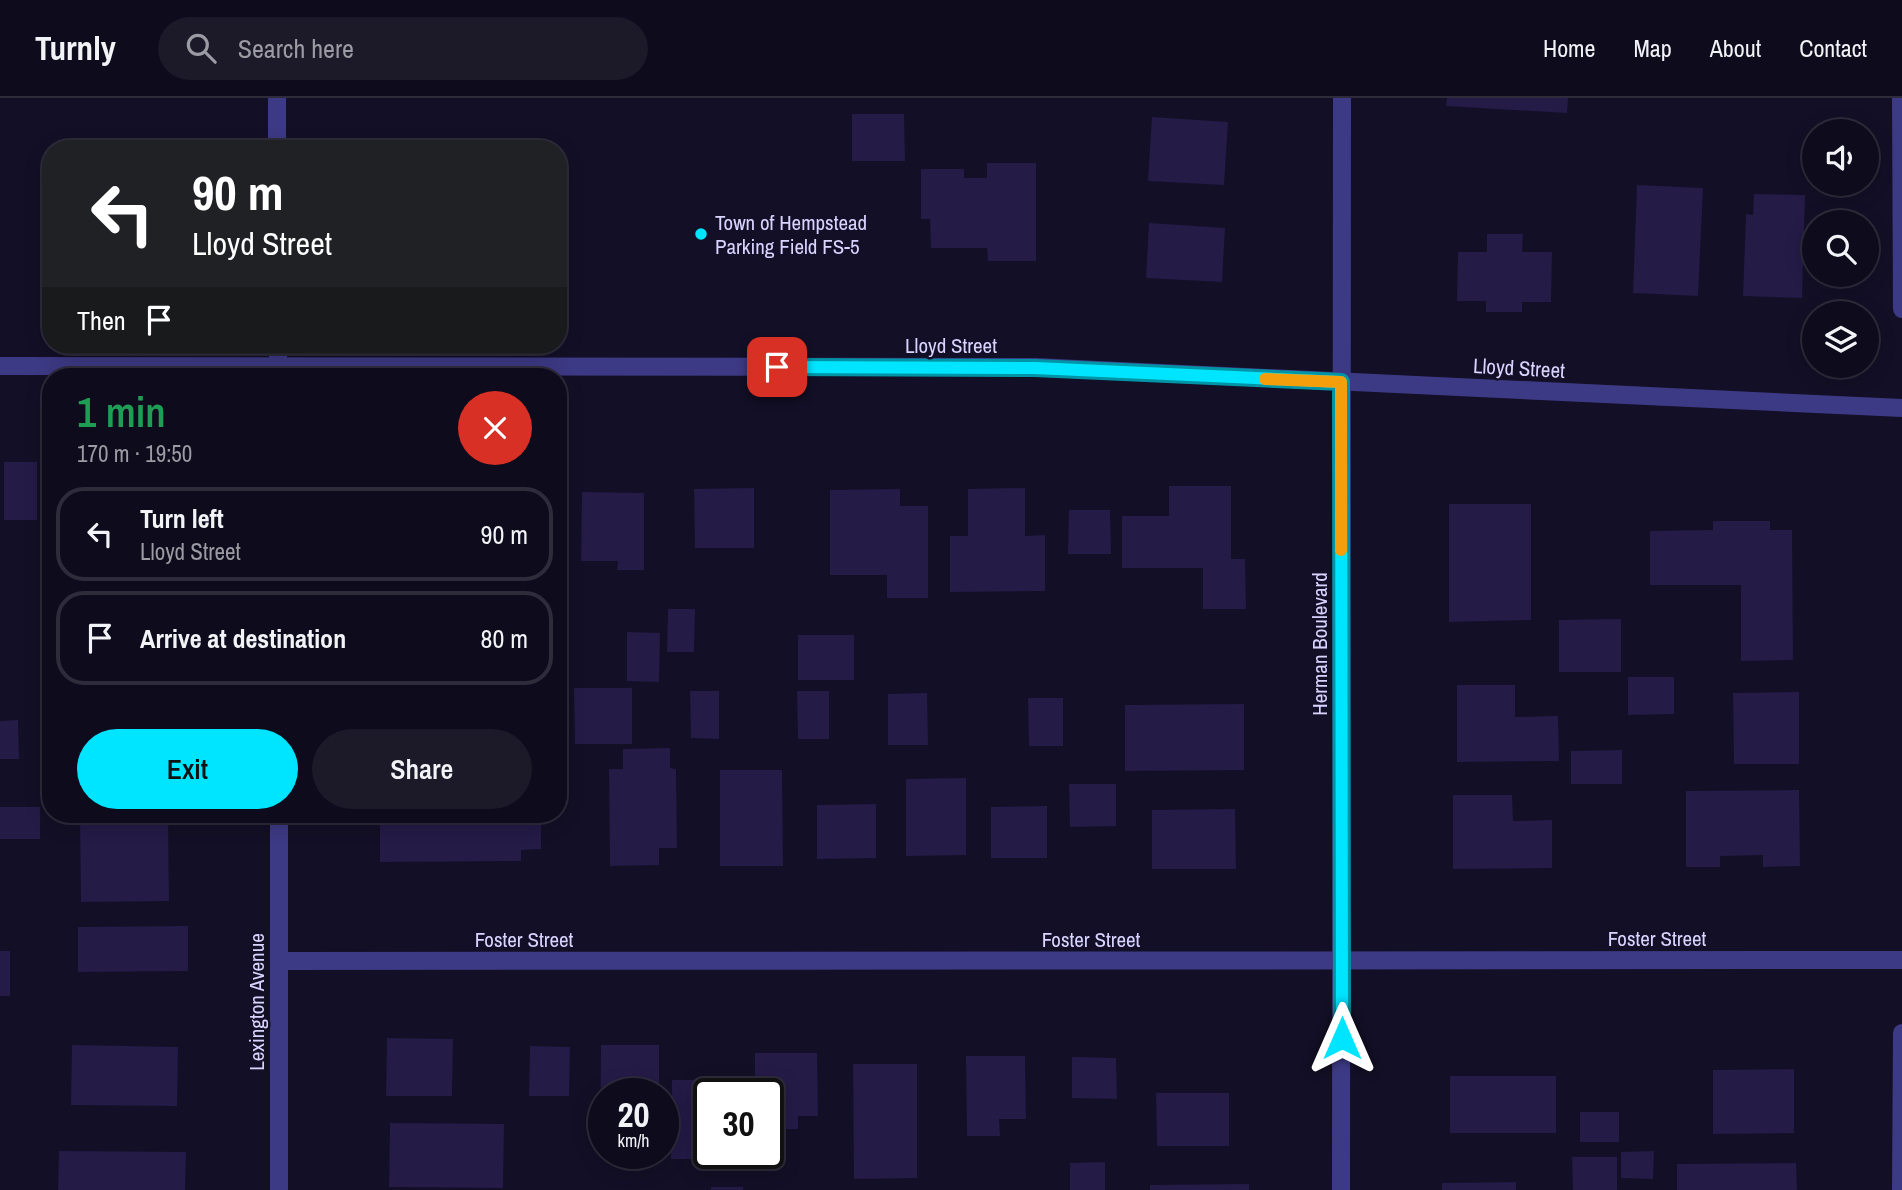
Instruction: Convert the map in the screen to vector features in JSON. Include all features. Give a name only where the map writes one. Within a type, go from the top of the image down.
[{"type":"street","points":[[277,140],[278,98]]},
{"type":"street","name":"Herman Boulevard","points":[[1341,1190],[1342,98]]},
{"type":"street","points":[[1901,98],[1902,309]]},
{"type":"street","name":"Lloyd Street","points":[[0,366],[111,368]]},
{"type":"street","name":"Lloyd Street","points":[[567,370],[1035,368],[1902,408]]},
{"type":"street","name":"Lexington Avenue","points":[[279,823],[279,1190]]},
{"type":"street","name":"Foster Street","points":[[279,961],[1902,960]]},
{"type":"street","points":[[1901,1190],[1902,1033]]},
{"type":"building","points":[[1447,98],[1568,98],[1567,113],[1446,106]]},
{"type":"building","points":[[852,114],[904,114],[905,161],[852,161]]},
{"type":"building","points":[[1152,117],[1228,122],[1224,185],[1148,181]]},
{"type":"building","points":[[987,163],[1036,163],[1036,261],[988,261],[987,248],[931,248],[930,219],[921,219],[921,169],[964,169],[964,178],[987,178]]},
{"type":"building","points":[[1637,185],[1703,188],[1698,296],[1633,293]]},
{"type":"building","points":[[1754,194],[1805,196],[1805,210],[1802,210],[1802,298],[1743,296],[1746,214],[1753,215]]},
{"type":"building","points":[[1149,223],[1225,228],[1222,282],[1146,278]]},
{"type":"building","points":[[1487,234],[1523,234],[1522,252],[1552,252],[1551,302],[1522,302],[1522,312],[1486,312],[1486,301],[1457,301],[1458,252],[1487,252]]},
{"type":"building","points":[[4,462],[37,462],[37,520],[4,520]]},
{"type":"building","points":[[1169,486],[1231,486],[1231,559],[1245,559],[1246,609],[1203,609],[1203,568],[1122,568],[1122,516],[1169,516]]},
{"type":"building","points":[[754,488],[754,548],[695,548],[694,489]]},
{"type":"building","points":[[1025,488],[1025,536],[1045,535],[1045,591],[950,592],[950,536],[968,536],[968,489]]},
{"type":"building","points":[[900,489],[900,506],[928,506],[928,598],[887,598],[887,575],[830,575],[830,490]]},
{"type":"building","points":[[582,492],[644,493],[644,570],[617,570],[618,561],[581,561]]},
{"type":"building","points":[[1449,504],[1531,504],[1531,620],[1449,622]]},
{"type":"building","points":[[1069,510],[1110,510],[1111,554],[1068,554]]},
{"type":"building","points":[[1713,521],[1770,521],[1770,530],[1792,530],[1793,660],[1741,661],[1741,585],[1650,585],[1650,531],[1713,530]]},
{"type":"building","points":[[668,609],[695,609],[694,652],[667,652]]},
{"type":"building","points":[[1621,619],[1621,672],[1559,672],[1559,620]]},
{"type":"building","points":[[627,632],[660,633],[659,682],[627,681]]},
{"type":"building","points":[[798,635],[854,635],[854,680],[798,680]]},
{"type":"building","points":[[1628,677],[1674,677],[1674,714],[1628,715]]},
{"type":"building","points":[[1457,685],[1515,685],[1515,717],[1558,716],[1559,761],[1457,762]]},
{"type":"building","points":[[574,688],[632,688],[632,744],[575,744]]},
{"type":"building","points":[[690,691],[719,691],[719,739],[691,738]]},
{"type":"building","points":[[797,691],[829,691],[829,739],[798,739]]},
{"type":"building","points":[[1799,692],[1799,764],[1734,764],[1733,693]]},
{"type":"building","points":[[927,693],[928,745],[888,745],[888,694]]},
{"type":"building","points":[[1028,698],[1063,698],[1063,746],[1029,746]]},
{"type":"building","points":[[1244,704],[1244,770],[1125,771],[1125,705]]},
{"type":"building","points":[[18,720],[19,759],[0,759],[0,721]]},
{"type":"building","points":[[670,748],[670,768],[676,769],[677,848],[659,848],[659,865],[610,866],[609,769],[623,769],[623,749]]},
{"type":"building","points":[[1622,750],[1622,784],[1571,784],[1571,751]]},
{"type":"building","points":[[720,770],[782,770],[783,866],[720,866]]},
{"type":"building","points":[[966,778],[966,855],[906,856],[906,779]]},
{"type":"building","points":[[1069,784],[1116,784],[1116,826],[1070,827]]},
{"type":"building","points":[[1799,790],[1800,866],[1763,867],[1763,855],[1720,856],[1720,867],[1686,867],[1686,791]]},
{"type":"building","points":[[1453,795],[1512,795],[1513,821],[1552,820],[1552,868],[1453,869]]},
{"type":"building","points":[[876,804],[876,858],[817,859],[817,805]]},
{"type":"building","points":[[1047,806],[1047,858],[991,858],[991,807]]},
{"type":"building","points":[[0,807],[40,807],[40,839],[0,839]]},
{"type":"building","points":[[1235,809],[1236,869],[1152,869],[1152,810]]},
{"type":"building","points":[[80,823],[168,823],[169,901],[81,902]]},
{"type":"building","points":[[380,823],[541,823],[541,849],[521,850],[521,861],[380,862]]},
{"type":"building","points":[[188,926],[188,971],[78,972],[78,927]]},
{"type":"building","points":[[0,951],[10,951],[10,996],[0,996]]},
{"type":"building","points":[[387,1038],[453,1039],[452,1096],[386,1096]]},
{"type":"building","points":[[72,1045],[178,1047],[177,1106],[71,1105]]},
{"type":"building","points":[[601,1045],[659,1045],[659,1078],[601,1078]]},
{"type":"building","points":[[530,1046],[570,1047],[569,1096],[529,1096]]},
{"type":"building","points":[[755,1053],[817,1053],[818,1116],[798,1116],[798,1129],[784,1129],[784,1078],[755,1078]]},
{"type":"building","points":[[966,1056],[1025,1056],[1026,1119],[999,1119],[1000,1136],[967,1136]]},
{"type":"building","points":[[1072,1057],[1116,1058],[1117,1099],[1072,1098]]},
{"type":"building","points":[[853,1064],[917,1064],[917,1178],[854,1179]]},
{"type":"building","points":[[1794,1069],[1794,1133],[1713,1134],[1713,1070]]},
{"type":"building","points":[[1450,1076],[1556,1076],[1556,1133],[1450,1133]]},
{"type":"building","points":[[679,1080],[693,1080],[693,1159],[679,1159]]},
{"type":"building","points":[[1156,1093],[1229,1093],[1229,1146],[1157,1146]]},
{"type":"building","points":[[1580,1112],[1619,1112],[1619,1142],[1580,1142]]},
{"type":"building","points":[[390,1123],[504,1124],[503,1188],[389,1187]]},
{"type":"building","points":[[59,1151],[186,1152],[185,1190],[58,1190]]},
{"type":"building","points":[[1654,1151],[1653,1179],[1621,1178],[1621,1152]]},
{"type":"building","points":[[1572,1157],[1617,1157],[1617,1190],[1573,1190]]},
{"type":"building","points":[[1105,1162],[1105,1190],[1070,1190],[1070,1163]]},
{"type":"building","points":[[1796,1163],[1797,1190],[1677,1190],[1677,1164]]},
{"type":"building","points":[[1516,1182],[1516,1190],[1442,1190],[1442,1183]]},
{"type":"building","points":[[1249,1184],[1249,1190],[1150,1190],[1150,1185]]},
{"type":"building","points":[[711,1187],[743,1187],[743,1190],[711,1190]]},
{"type":"slow traffic","points":[[1265,379],[1341,382],[1341,550]]},
{"type":"place","name":"Town of Hempstead Parking Field FS-5","points":[[701,234]]},
{"type":"route","points":[[777,367],[1035,368],[1341,382],[1342,1038]]}]
